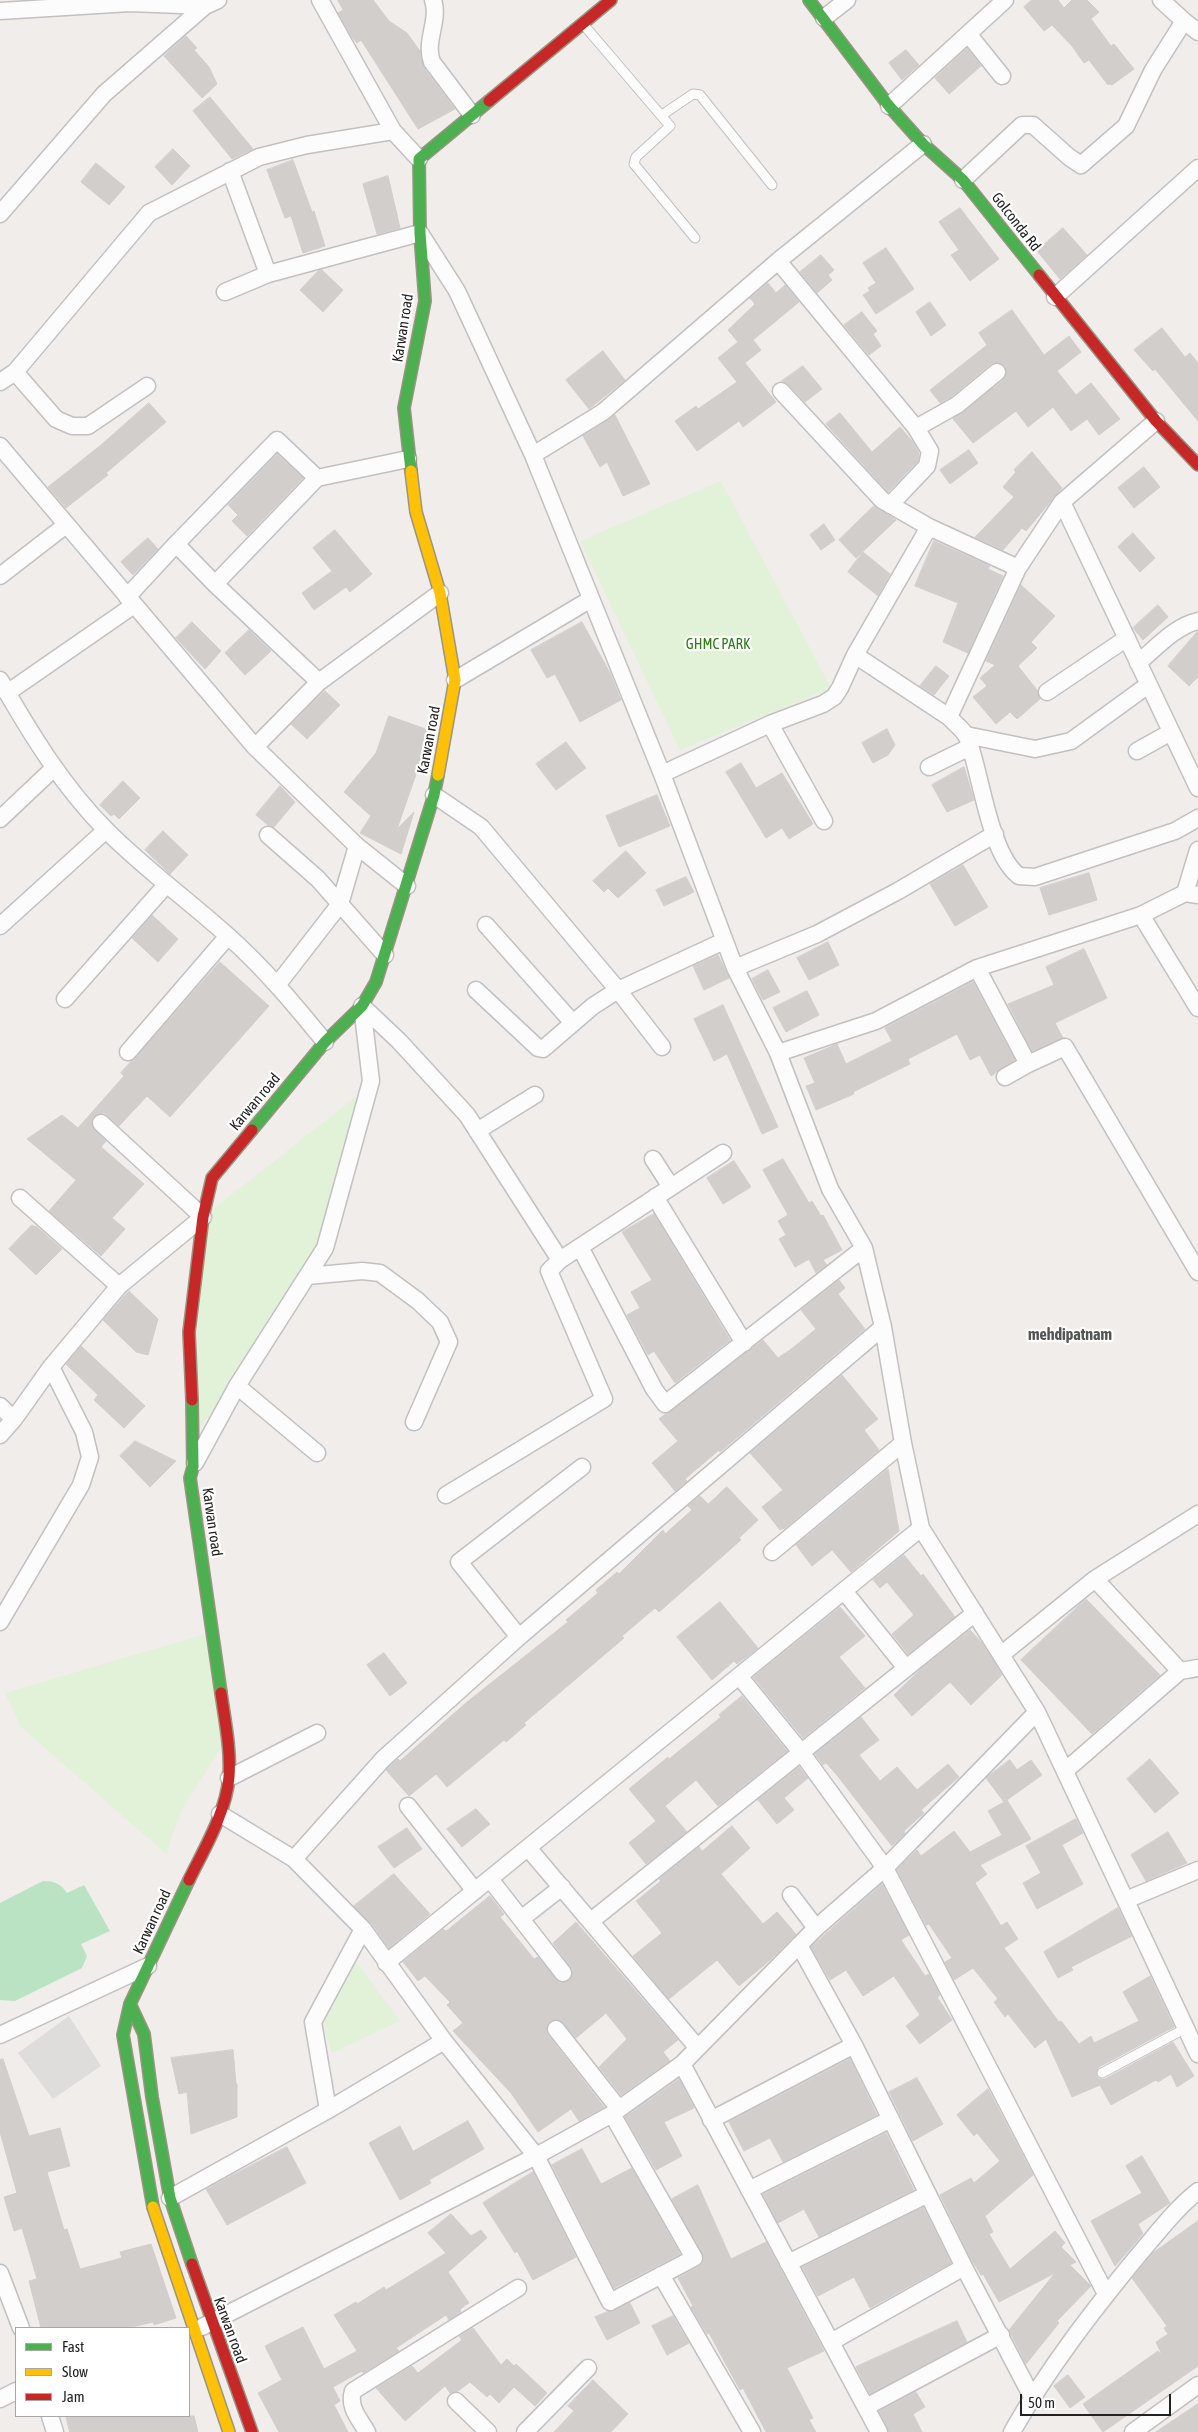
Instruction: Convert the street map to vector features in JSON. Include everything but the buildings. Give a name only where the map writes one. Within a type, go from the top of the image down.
[{"type":"street","points":[[320,0],[393,131],[419,159],[611,0]]},
{"type":"street","points":[[432,0],[436,9],[428,54],[472,115]]},
{"type":"street","name":"Golconda Rd","points":[[808,0],[824,18],[889,106],[923,144],[963,180],[1156,421],[1196,457]]},
{"type":"street","points":[[824,18],[847,0]]},
{"type":"street","points":[[889,106],[969,35],[1005,0]]},
{"type":"street","points":[[1160,0],[1198,32]]},
{"type":"street","points":[[0,11],[130,3],[211,3]]},
{"type":"street","points":[[0,214],[104,94],[211,3]]},
{"type":"street","points":[[963,180],[1022,125],[1033,125],[1069,157],[1082,165],[1126,126],[1153,70],[1184,21]]},
{"type":"street","points":[[969,35],[1002,76]]},
{"type":"street","points":[[0,382],[15,372],[149,213],[259,157],[306,145],[393,131]]},
{"type":"street","points":[[533,455],[603,412],[778,261],[923,144]]},
{"type":"street","name":"Karwan road","points":[[229,2432],[192,2332],[153,2208],[123,2035],[130,2004],[220,1814],[229,1778],[227,1738],[190,1478],[193,1467],[189,1332],[202,1216],[212,1178],[325,1042],[362,1006],[376,982],[434,795],[455,680],[440,593],[416,512],[408,459],[404,408],[425,301],[420,233],[419,159]]},
{"type":"street","points":[[1055,297],[1198,168]]},
{"type":"street","points":[[230,172],[268,274]]},
{"type":"street","points":[[226,292],[268,274],[420,233],[457,291],[533,455],[662,774],[735,968],[778,1054],[830,1189],[864,1248],[883,1326],[903,1443],[922,1528],[1037,1712],[1198,2054]]},
{"type":"street","points":[[778,261],[916,428],[930,451],[927,466],[890,505]]},
{"type":"street","points":[[15,372],[56,419],[72,426],[88,426],[147,386]]},
{"type":"street","points":[[916,428],[957,405],[996,372]]},
{"type":"street","points":[[781,391],[882,500],[929,527],[1018,568]]},
{"type":"street","points":[[949,718],[1018,568],[1062,502],[1156,421]]},
{"type":"street","points":[[317,478],[277,440],[176,544],[131,601],[4,694],[54,768],[106,830],[166,886],[228,936],[278,984],[325,1042]]},
{"type":"street","points":[[0,446],[255,747],[357,846],[407,886]]},
{"type":"street","points":[[215,584],[317,478],[408,459]]},
{"type":"street","points":[[1062,502],[1171,732],[1192,761],[1198,788]]},
{"type":"street","points":[[0,576],[66,525]]},
{"type":"street","points":[[662,774],[770,724],[823,704],[834,696],[854,655],[929,527]]},
{"type":"street","points":[[176,544],[215,584],[319,682]]},
{"type":"street","points":[[255,747],[319,682],[440,593]]},
{"type":"street","points":[[455,680],[591,599]]},
{"type":"street","points":[[1138,663],[1195,626]]},
{"type":"street","points":[[1047,692],[1126,638]]},
{"type":"street","points":[[854,655],[949,718],[968,741],[995,834],[1014,872],[1027,878],[1036,877],[1175,831],[1198,818]]},
{"type":"street","points":[[929,767],[968,741],[1035,749],[1071,741],[1148,685]]},
{"type":"street","points":[[770,724],[824,821]]},
{"type":"street","points":[[1137,751],[1171,732]]},
{"type":"street","points":[[0,819],[54,768]]},
{"type":"street","points":[[434,795],[481,827],[618,990],[662,1047]]},
{"type":"street","points":[[0,926],[106,830]]},
{"type":"street","points":[[735,968],[817,934],[898,891],[995,834]]},
{"type":"street","points":[[268,835],[318,879],[385,955]]},
{"type":"street","points":[[278,984],[340,904],[357,846]]},
{"type":"street","points":[[778,1054],[876,1022],[977,968],[1141,915],[1192,894],[1198,850]]},
{"type":"street","points":[[65,999],[166,886]]},
{"type":"street","points":[[1141,915],[1198,1008]]},
{"type":"street","points":[[486,925],[573,1023]]},
{"type":"street","points":[[128,1052],[228,936]]},
{"type":"street","points":[[476,990],[540,1049],[546,1048],[573,1023],[618,990],[724,941]]},
{"type":"street","points":[[977,968],[1028,1064]]},
{"type":"street","points":[[362,1006],[405,1048],[467,1115],[560,1260]]},
{"type":"street","points":[[193,1467],[237,1386],[325,1248],[371,1081],[362,1006]]},
{"type":"street","points":[[1005,1077],[1028,1064],[1066,1047],[1198,1272]]},
{"type":"street","points":[[477,1131],[535,1096]]},
{"type":"street","points":[[0,1435],[14,1419],[51,1367],[119,1286],[202,1216],[101,1123]]},
{"type":"street","points":[[446,1495],[604,1399],[549,1270],[560,1260],[723,1153]]},
{"type":"street","points":[[653,1159],[671,1187]]},
{"type":"street","points":[[656,1197],[744,1343]]},
{"type":"street","points":[[20,1198],[119,1286]]},
{"type":"street","points":[[580,1247],[654,1390],[665,1404],[864,1248]]},
{"type":"street","points":[[307,1276],[362,1271],[380,1273],[418,1301],[440,1322],[449,1342],[414,1422]]},
{"type":"street","points":[[294,1860],[383,1759],[519,1637],[883,1326]]},
{"type":"street","points":[[0,1622],[81,1485],[90,1457],[84,1432],[51,1367]]},
{"type":"street","points":[[237,1386],[317,1454]]},
{"type":"street","points":[[0,1406],[14,1419]]},
{"type":"street","points":[[772,1552],[903,1443]]},
{"type":"street","points":[[519,1637],[459,1562],[582,1467]]},
{"type":"street","points":[[1002,1654],[1095,1579],[1198,1514]]},
{"type":"street","points":[[386,1963],[922,1528]]},
{"type":"street","points":[[1095,1579],[1180,1671]]},
{"type":"street","points":[[844,1591],[906,1668]]},
{"type":"street","points":[[591,1922],[975,1613]]},
{"type":"street","points":[[1065,1771],[1180,1671],[1198,1668]]},
{"type":"street","points":[[739,1676],[801,1752],[885,1868],[1106,2294]]},
{"type":"street","points":[[192,2332],[536,2156],[616,2112],[682,2064],[816,1928],[885,1868],[1037,1712]]},
{"type":"street","points":[[229,1778],[317,1733]]},
{"type":"street","points":[[408,1806],[475,1891]]},
{"type":"street","points":[[220,1814],[294,1860],[363,1929],[444,2041],[536,2156],[610,2302],[694,2258],[616,2112],[556,2029]]},
{"type":"street","points":[[528,1848],[697,2047]]},
{"type":"street","points":[[1126,1900],[1198,1870]]},
{"type":"street","points":[[490,1879],[563,1973]]},
{"type":"street","points":[[521,1919],[562,1887]]},
{"type":"street","points":[[791,1895],[816,1928]]},
{"type":"street","points":[[328,2110],[314,2022],[363,1929]]},
{"type":"street","points":[[799,1945],[854,2045],[964,2267],[1032,2397]]},
{"type":"street","points":[[0,2035],[148,1966]]},
{"type":"street","name":"Karwan road","points":[[130,2004],[144,2034],[152,2097],[170,2198],[211,2322],[252,2432]]},
{"type":"street","points":[[170,2198],[328,2110],[444,2041]]},
{"type":"street","points":[[712,2120],[854,2045]]},
{"type":"street","points":[[682,2064],[879,2432]]},
{"type":"street","points":[[749,2190],[891,2119]]},
{"type":"street","points":[[1012,2432],[1032,2397],[1106,2294],[1180,2205],[1198,2191]]},
{"type":"street","points":[[788,2263],[928,2194]]},
{"type":"street","points":[[830,2342],[964,2267]]},
{"type":"street","points":[[0,2274],[21,2327]]},
{"type":"street","points":[[661,2275],[752,2432]]},
{"type":"street","points":[[367,2432],[352,2407],[353,2391],[518,2288]]},
{"type":"street","points":[[866,2407],[1001,2335]]},
{"type":"street","points":[[525,2432],[588,2368]]},
{"type":"street","points":[[1133,2432],[1198,2385]]},
{"type":"street","points":[[0,2399],[15,2392]]},
{"type":"street","points":[[456,2401],[488,2432]]},
{"type":"street","points":[[50,2417],[55,2432]]},
{"type":"lane","points":[[583,24],[670,126],[636,157],[634,164],[695,238]]},
{"type":"lane","points":[[662,115],[693,94],[700,95],[772,185]]},
{"type":"lane","points":[[1102,2073],[1186,2028]]},
{"type":"shaded area","points":[[69,2016],[101,2066],[53,2099],[18,2053]]},
{"type":"green space","name":"GHMC PARK","points":[[721,481],[831,688],[680,750],[580,541]]},
{"type":"green space","points":[[363,1091],[303,1290],[193,1437],[203,1217]]},
{"type":"green space","points":[[212,1632],[227,1738],[181,1811],[166,1854],[21,1727],[5,1693]]},
{"type":"green space","points":[[43,1881],[57,1884],[67,1893],[84,1885],[110,1931],[81,1944],[87,1956],[82,1968],[15,2001],[0,2000],[0,1903]]},
{"type":"green space","points":[[352,1956],[400,2021],[332,2053],[322,2022]]},
{"type":"traffic: fast","points":[[809,0],[889,106],[923,144],[963,180],[1039,275]]},
{"type":"traffic: fast","points":[[411,471],[404,408],[425,301],[420,233],[419,159],[489,101]]},
{"type":"traffic: fast","points":[[252,1130],[325,1042],[362,1006],[376,982],[434,795],[438,775]]},
{"type":"traffic: fast","points":[[192,1400],[193,1467],[190,1478],[221,1693]]},
{"type":"traffic: fast","points":[[153,2207],[123,2035],[130,2004],[189,1880]]},
{"type":"traffic: fast","points":[[130,2004],[144,2034],[152,2097],[170,2198],[192,2264]]},
{"type":"traffic: slow","points":[[411,471],[416,512],[440,593],[455,680],[438,775]]},
{"type":"traffic: slow","points":[[153,2207],[229,2432]]},
{"type":"traffic: jam","points":[[489,101],[611,0]]},
{"type":"traffic: jam","points":[[1039,275],[1156,421],[1198,465]]},
{"type":"traffic: jam","points":[[192,1400],[189,1332],[203,1217],[212,1178],[252,1130]]},
{"type":"traffic: jam","points":[[189,1880],[214,1830],[227,1790],[229,1756],[221,1693]]},
{"type":"traffic: jam","points":[[192,2264],[252,2432]]},
{"type":"district","name":"mehdipatnam","points":[[1070,1335]]}]
